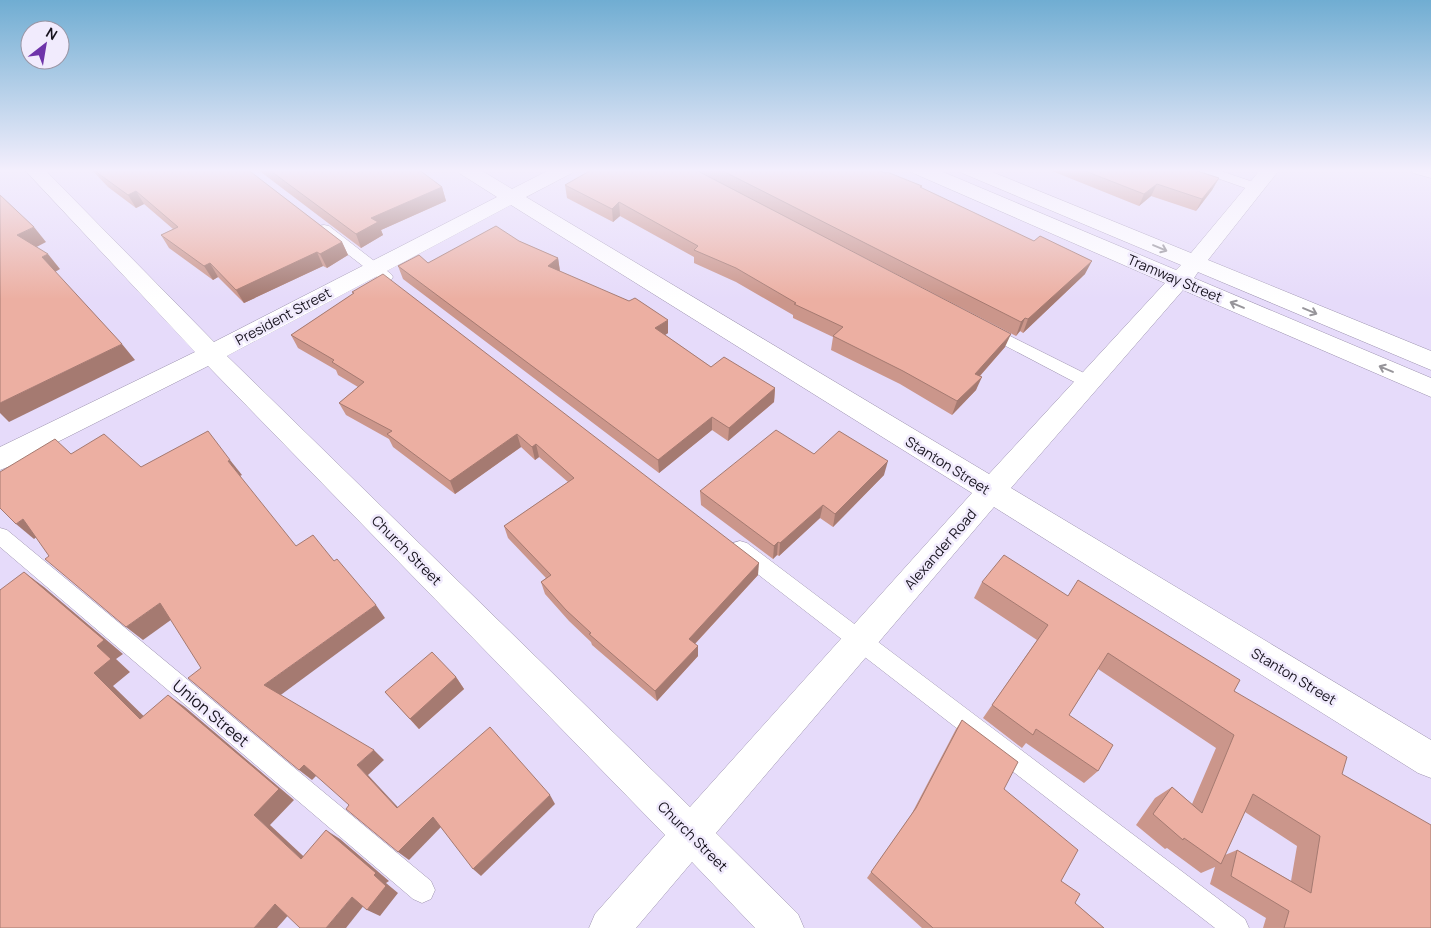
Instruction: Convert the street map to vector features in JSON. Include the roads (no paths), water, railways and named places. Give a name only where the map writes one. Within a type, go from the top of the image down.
[{"type":"street","name":"Church Street","points":[[74,212],[210,354],[784,928]]},
{"type":"street","name":"President Street","points":[[0,459],[210,354],[479,212]]},
{"type":"street","name":"Stanton Street","points":[[537,212],[1431,760]]},
{"type":"street","name":"Tramway Street","points":[[1033,212],[1431,362]]},
{"type":"street","name":"Tramway Street","points":[[1061,212],[1431,388]]},
{"type":"street","name":"Alexander Road","points":[[609,928],[690,833],[1186,271],[1235,212]]},
{"type":"lane","points":[[306,216],[398,286]]},
{"type":"lane","points":[[972,322],[1088,382]]},
{"type":"lane","name":"Union Street","points":[[0,536],[422,890]]},
{"type":"lane","points":[[727,538],[1236,928]]}]
